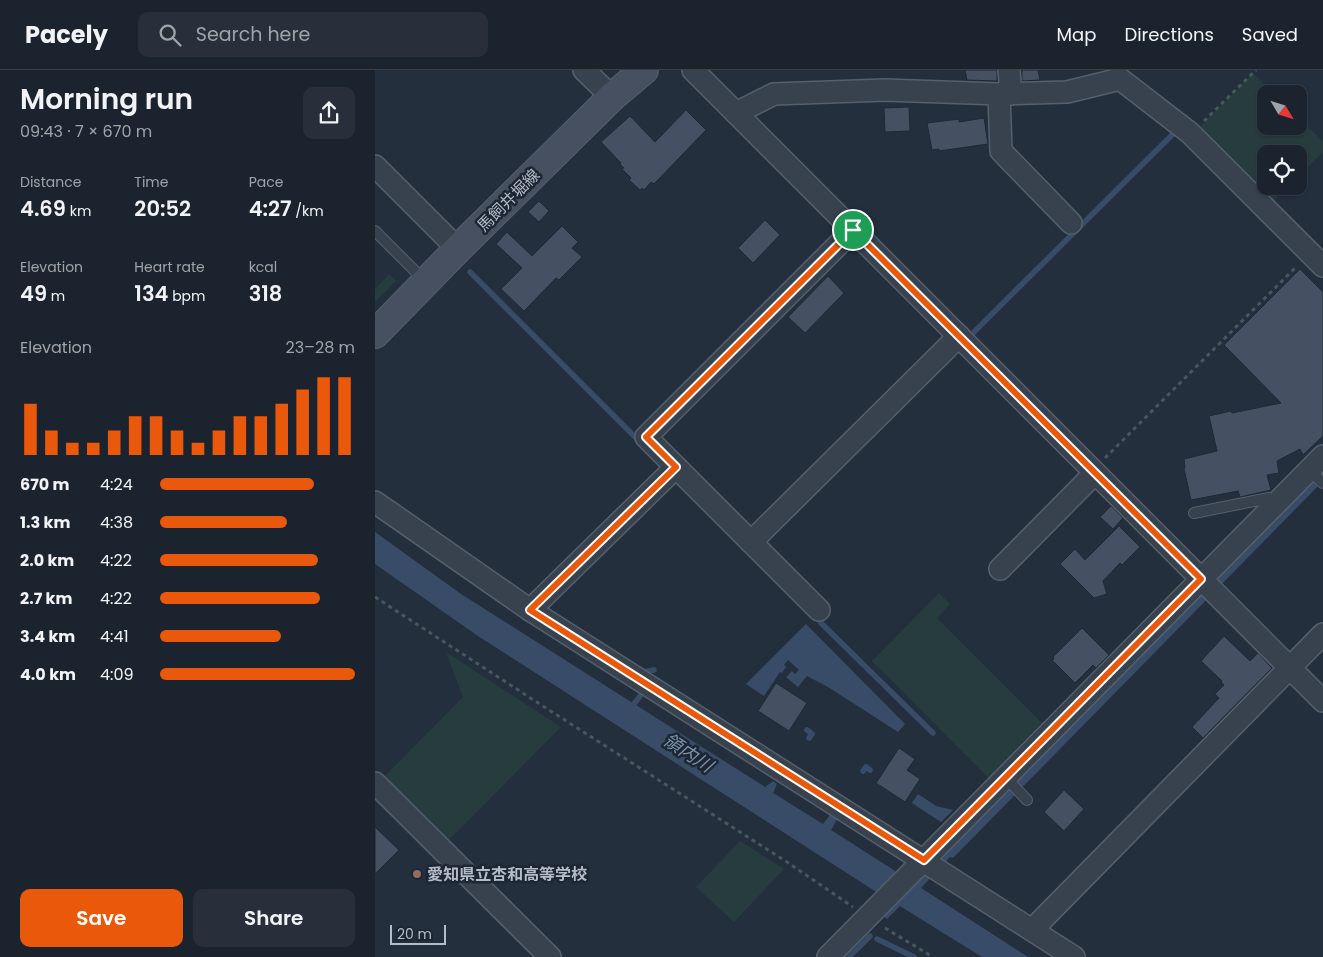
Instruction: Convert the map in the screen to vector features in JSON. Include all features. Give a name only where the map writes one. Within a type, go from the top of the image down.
[{"type":"main road","name":"馬飼井堀線","points":[[375,334],[458,249],[613,97],[644,70]]},
{"type":"street","points":[[584,70],[613,97]]},
{"type":"street","points":[[693,70],[1323,701]]},
{"type":"street","points":[[1009,70],[1005,94],[1001,151],[1071,223]]},
{"type":"street","points":[[736,113],[774,94],[885,90],[1005,94],[1067,92],[1119,79],[1191,133],[1316,260]]},
{"type":"street","points":[[375,166],[458,249]]},
{"type":"street","points":[[819,610],[646,437],[853,230]]},
{"type":"street","points":[[751,542],[959,336]]},
{"type":"street","points":[[530,610],[676,467]]},
{"type":"street","points":[[828,957],[923,861],[1011,784],[1207,586],[1275,505],[1317,471]]},
{"type":"street","points":[[1000,569],[1094,472]]},
{"type":"street","points":[[375,502],[530,610],[1074,957]]},
{"type":"street","points":[[1032,930],[1323,634]]},
{"type":"street","points":[[375,783],[550,957]]},
{"type":"lane","points":[[375,231],[426,281]]},
{"type":"lane","points":[[1194,513],[1269,498],[1275,505]]},
{"type":"lane","points":[[1011,784],[1027,800]]},
{"type":"path","points":[[1191,133],[1256,70]]},
{"type":"path","points":[[1094,472],[1316,260]]},
{"type":"path","points":[[375,597],[933,957]]},
{"type":"green space","points":[[1253,73],[1265,85],[1257,85],[1257,135],[1307,135],[1307,126],[1323,142],[1323,152],[1307,168],[1307,145],[1257,145],[1257,194],[1195,132]]},
{"type":"green space","points":[[1258,195],[1279,195],[1269,206]]},
{"type":"green space","points":[[389,274],[396,281],[375,302],[375,289]]},
{"type":"green space","points":[[939,593],[950,604],[937,618],[1044,725],[990,779],[872,661]]},
{"type":"green space","points":[[446,652],[561,727],[446,843],[381,780],[463,697]]},
{"type":"green space","points":[[740,841],[784,869],[734,922],[696,887]]},
{"type":"water","points":[[1323,470],[1323,481],[953,858],[950,857],[945,862],[940,857]]},
{"type":"water","name":"領内川","points":[[375,532],[461,594],[765,787],[773,781],[777,784],[773,793],[823,824],[833,811],[839,816],[831,830],[903,876],[929,870],[933,875],[921,888],[1028,957],[982,957],[900,906],[887,919],[884,916],[895,904],[478,636],[375,564]]},
{"type":"water","points":[[806,624],[905,724],[898,732],[828,687],[807,676],[798,687],[786,677],[792,671],[795,674],[799,670],[788,660],[784,665],[786,667],[782,673],[780,672],[764,696],[746,684]]},
{"type":"water","points":[[918,794],[936,806],[953,810],[941,822],[912,803]]},
{"type":"building","points":[[965,70],[997,70],[997,81],[967,80]]},
{"type":"building","points":[[1022,70],[1038,70],[1040,80],[1022,81]]},
{"type":"building","points":[[909,107],[910,131],[885,132],[884,108]]},
{"type":"building","points":[[686,110],[706,130],[654,184],[651,182],[644,190],[642,188],[640,190],[629,180],[631,178],[622,169],[624,168],[621,163],[601,142],[630,116],[655,142]]},
{"type":"building","points":[[984,118],[988,144],[939,151],[939,149],[932,150],[927,123],[959,119],[959,122]]},
{"type":"building","points":[[539,201],[549,211],[539,222],[528,212]]},
{"type":"building","points":[[765,220],[780,235],[753,263],[738,248]]},
{"type":"building","points":[[562,226],[578,242],[572,248],[582,257],[559,280],[556,278],[524,311],[501,289],[522,268],[496,244],[507,232],[532,256]]},
{"type":"building","points":[[1300,269],[1323,292],[1323,436],[1303,455],[1300,449],[1277,461],[1279,473],[1267,475],[1271,490],[1240,497],[1238,491],[1191,500],[1184,469],[1184,459],[1217,451],[1209,416],[1281,403],[1224,345]]},
{"type":"building","points":[[828,276],[844,293],[805,333],[788,317]]},
{"type":"building","points":[[1111,506],[1123,518],[1113,529],[1100,517]]},
{"type":"building","points":[[1119,526],[1140,547],[1122,565],[1120,563],[1103,581],[1107,594],[1094,598],[1060,564],[1075,549],[1085,560]]},
{"type":"building","points":[[1082,628],[1109,655],[1096,668],[1093,665],[1075,683],[1052,660]]},
{"type":"building","points":[[1224,636],[1250,661],[1258,653],[1272,668],[1203,738],[1192,727],[1219,698],[1215,694],[1224,685],[1201,661]]},
{"type":"building","points":[[776,683],[807,703],[789,731],[758,711]]},
{"type":"building","points":[[899,748],[915,759],[907,770],[920,779],[905,802],[876,783]]},
{"type":"building","points":[[1064,790],[1084,809],[1064,831],[1044,812]]},
{"type":"building","points":[[375,827],[399,850],[375,874]]},
{"type":"waterway","points":[[971,335],[1175,132]]},
{"type":"waterway","points":[[470,272],[640,442]]},
{"type":"waterway","points":[[821,623],[933,733]]},
{"type":"waterway","points":[[641,670],[644,672],[654,670]]},
{"type":"waterway","points":[[630,709],[644,691]]},
{"type":"waterway","points":[[807,730],[812,734],[809,738]]},
{"type":"waterway","points":[[863,771],[866,767],[870,770]]},
{"type":"waterway","points":[[849,957],[870,936]]},
{"type":"waterway","points":[[877,939],[914,957]]},
{"type":"place","name":"愛知県立杏和高等学校","points":[[417,874]]},
{"type":"route","points":[[853,230],[1201,579],[924,860],[530,610],[676,467],[646,437],[853,230]]}]
